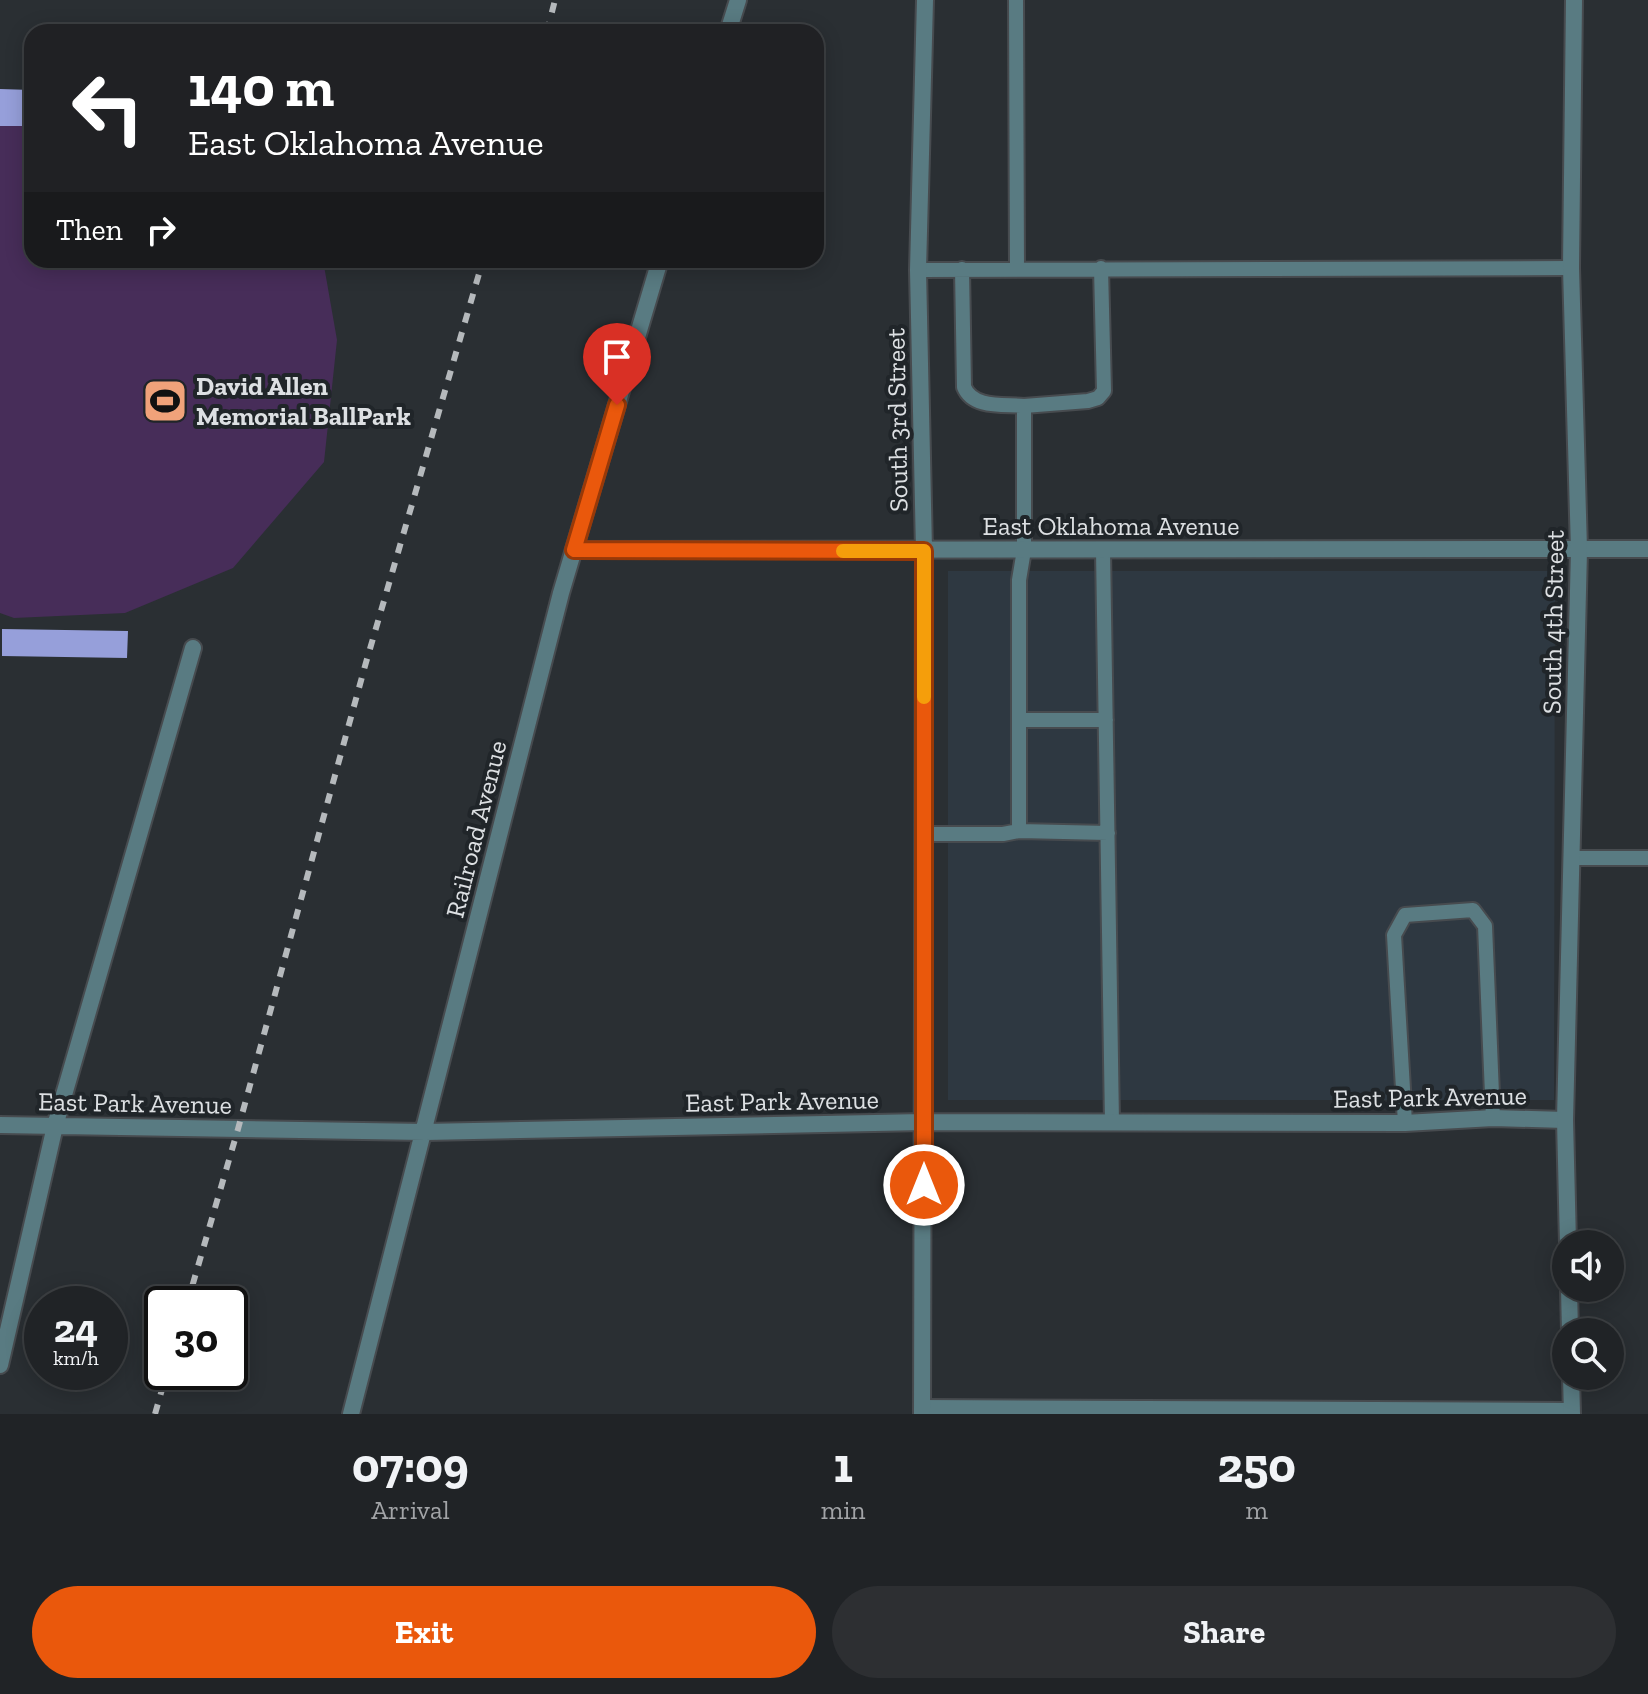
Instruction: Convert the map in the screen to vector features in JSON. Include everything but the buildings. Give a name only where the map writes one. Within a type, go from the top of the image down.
[{"type":"street","points":[[730,24],[738,0]]},
{"type":"street","name":"South 3rd Street","points":[[922,1411],[924,551],[918,270],[925,0]]},
{"type":"street","name":"South 4th Street","points":[[1568,1230],[1565,1120],[1579,550],[1571,268],[1574,0]]},
{"type":"street","name":"Railroad Avenue","points":[[351,1414],[574,550],[658,268]]},
{"type":"street","name":"East Oklahoma Avenue","points":[[574,550],[1648,549]]},
{"type":"street","points":[[0,1365],[55,1126],[193,648]]},
{"type":"street","name":"East Park Avenue","points":[[0,1125],[425,1132],[924,1122],[1405,1123],[1493,1118],[1565,1120]]},
{"type":"street","points":[[1571,1390],[1572,1412]]},
{"type":"lane","points":[[1016,0],[1017,269]]},
{"type":"lane","points":[[962,269],[964,387],[967,395],[980,403],[1024,406],[1088,401],[1098,398],[1104,391],[1101,268]]},
{"type":"lane","points":[[918,270],[1571,268]]},
{"type":"lane","points":[[1019,831],[1019,580],[1024,550],[1024,406]]},
{"type":"lane","points":[[1103,550],[1112,1123]]},
{"type":"lane","points":[[1020,720],[1106,720]]},
{"type":"lane","points":[[924,834],[1003,834],[1019,831],[1108,833]]},
{"type":"lane","points":[[1573,858],[1648,858]]},
{"type":"lane","points":[[1405,1123],[1394,935],[1405,915],[1473,910],[1485,926],[1493,1118]]},
{"type":"lane","points":[[922,1411],[1572,1412]]},
{"type":"shaded area","name":"David Allen Memorial BallPark","points":[[24,122],[24,268],[324,268],[337,340],[324,462],[233,568],[125,613],[14,618],[0,613],[0,123]]},
{"type":"shaded area","points":[[948,571],[1555,571],[1554,1100],[948,1100]]},
{"type":"railway","points":[[549,24],[555,0]]},
{"type":"railway","points":[[192,1286],[365,666],[481,268]]},
{"type":"railway","points":[[155,1414],[162,1390]]},
{"type":"slow traffic","points":[[843,551],[924,551],[924,697]]},
{"type":"place","name":"David Allen Memorial BallPark","points":[[165,401]]},
{"type":"route","points":[[617,405],[574,550],[924,551],[924,1185]]}]
